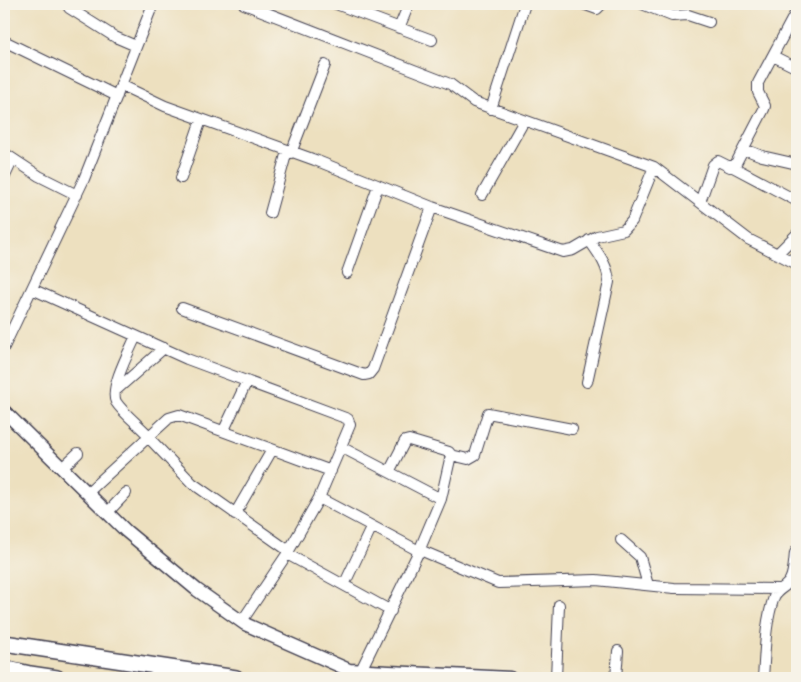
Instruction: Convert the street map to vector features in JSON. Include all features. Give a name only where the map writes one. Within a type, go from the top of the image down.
[{"type":"highway","points":[[4,643],[236,678]]},
{"type":"highway","points":[[4,668],[57,678]]},
{"type":"main road","points":[[4,411],[126,531],[197,590],[242,622],[349,670],[510,678]]},
{"type":"street","points":[[4,347],[76,195],[152,4]]},
{"type":"street","points":[[244,4],[450,84],[474,102],[654,167],[748,239],[797,264]]},
{"type":"street","points":[[336,4],[361,8],[399,28],[432,40]]},
{"type":"street","points":[[399,28],[409,4]]},
{"type":"street","points":[[492,109],[525,4]]},
{"type":"street","points":[[583,4],[597,9],[602,4]]},
{"type":"street","points":[[642,4],[672,16],[688,15],[709,22]]},
{"type":"street","points":[[68,8],[115,37],[136,46]]},
{"type":"street","points":[[733,167],[765,106],[758,92],[758,83],[797,10]]},
{"type":"street","points":[[4,41],[116,96]]},
{"type":"street","points":[[773,56],[797,68]]},
{"type":"street","points":[[270,213],[289,152],[325,65]]},
{"type":"street","points":[[121,85],[165,106],[201,120],[315,160],[432,207],[563,252],[573,250],[597,236],[618,232],[629,226],[654,167]]},
{"type":"street","points":[[181,178],[201,120]]},
{"type":"street","points":[[482,195],[524,120]]},
{"type":"street","points":[[744,149],[762,156],[797,164]]},
{"type":"street","points":[[4,153],[39,176],[76,195]]},
{"type":"street","points":[[4,178],[13,159]]},
{"type":"street","points":[[700,202],[716,162],[733,167],[797,201]]},
{"type":"street","points":[[347,273],[378,186]]},
{"type":"street","points":[[182,308],[364,375],[369,374],[432,207]]},
{"type":"street","points":[[777,254],[797,234]]},
{"type":"street","points":[[587,382],[609,282],[609,274],[605,264],[589,240]]},
{"type":"street","points":[[32,289],[164,348],[348,419],[350,425],[319,498],[288,552],[242,622]]},
{"type":"street","points":[[136,336],[114,392],[118,404],[192,482],[288,552],[391,611]]},
{"type":"street","points":[[114,392],[164,348]]},
{"type":"street","points":[[224,430],[247,381]]},
{"type":"street","points":[[389,472],[405,441],[409,440],[449,452],[452,455],[468,459],[472,458],[475,455],[488,413],[572,429]]},
{"type":"street","points":[[87,492],[169,418],[179,414],[331,471]]},
{"type":"street","points":[[341,447],[441,499]]},
{"type":"street","points":[[236,514],[272,450]]},
{"type":"street","points":[[62,468],[78,453]]},
{"type":"street","points":[[361,670],[420,550],[441,499],[452,455]]},
{"type":"street","points":[[108,512],[126,493]]},
{"type":"street","points":[[319,498],[420,550],[457,565],[484,579],[498,583],[596,580],[648,586],[780,589]]},
{"type":"street","points":[[344,585],[372,526]]},
{"type":"street","points":[[621,540],[640,557],[648,586]]},
{"type":"street","points":[[764,678],[767,628],[774,598],[780,589],[791,579],[797,550]]},
{"type":"street","points":[[556,678],[559,605]]},
{"type":"street","points":[[616,678],[618,651]]}]
